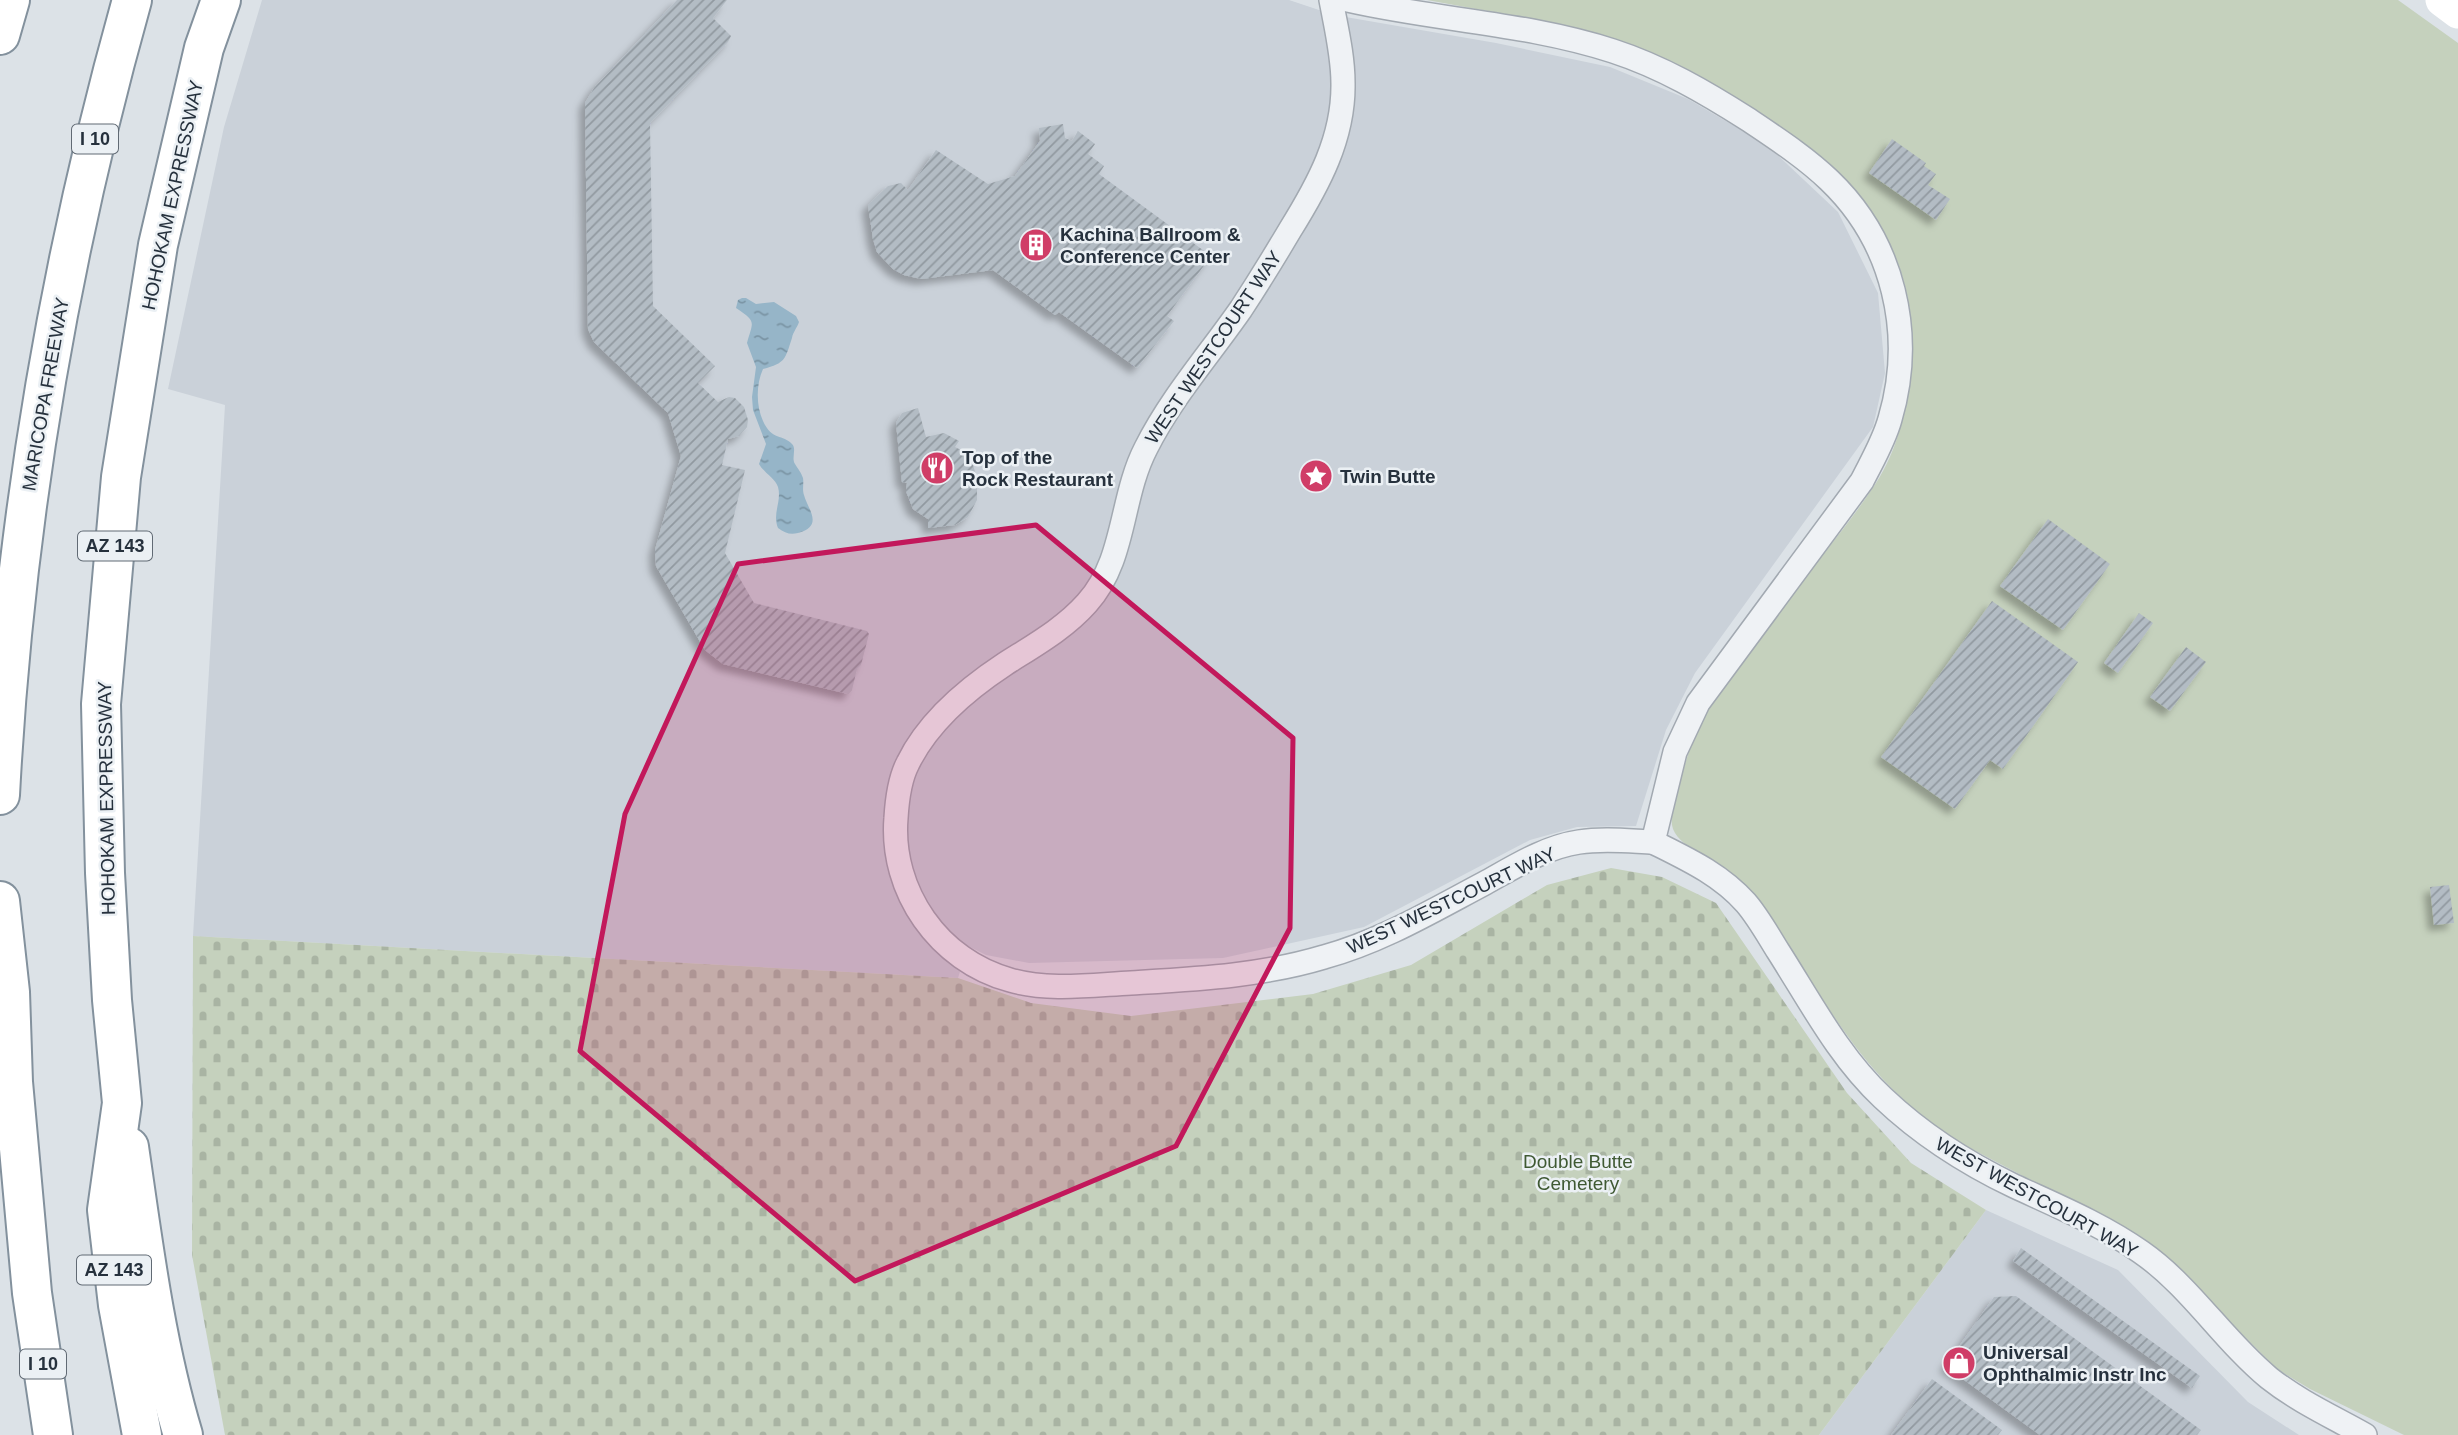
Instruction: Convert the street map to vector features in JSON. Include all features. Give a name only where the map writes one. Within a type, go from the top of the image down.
[{"type":"highway","points":[[0,35],[10,0]]},
{"type":"highway","name":"MARICOPA FREEWAY","points":[[0,795],[18,577],[38,425],[80,205],[132,0]]},
{"type":"highway","name":"HOHOKAM EXPRESSWAY","points":[[142,1435],[118,1305],[107,1210],[122,1103],[112,1000],[105,873],[101,704],[121,477],[158,245],[204,48],[221,0]]},
{"type":"highway","name":"I 10","points":[[0,901],[10,992],[13,1082],[32,1293],[53,1435]]},
{"type":"highway","points":[[122,1103],[157,1324],[170,1394],[183,1435]]},
{"type":"street","name":"WEST WESTCOURT WAY","points":[[1331,0],[1343,81],[1336,140],[1314,191],[1241,308],[1147,444],[1128,494],[1117,546],[1104,580],[1088,602],[1070,619],[953,703],[906,765],[896,812],[895,834],[898,860],[908,892],[922,920],[963,959],[1009,980],[1072,986],[1220,977],[1292,966],[1362,946],[1553,849],[1577,842],[1653,842],[1710,872],[1746,904],[1838,1045],[1860,1074],[1905,1118],[1931,1139],[1965,1159],[2012,1185],[2071,1211],[2112,1233],[2143,1254],[2269,1377],[2293,1395],[2365,1435]]},
{"type":"street","points":[[1348,0],[1563,38],[1661,68],[1769,133],[1822,174],[1854,208],[1872,235],[1888,270],[1896,296],[1900,324],[1900,364],[1890,421],[1862,481],[1698,703],[1675,752],[1653,842]]},
{"type":"street","points":[[2442,0],[2458,12]]},
{"type":"highlighted area","points":[[1036,525],[1293,738],[1290,928],[1176,1146],[855,1281],[580,1051],[625,814],[738,564]]},
{"type":"shaded area","points":[[262,0],[1289,0],[1334,15],[1496,43],[1610,67],[1688,99],[1767,145],[1838,212],[1878,293],[1885,373],[1873,427],[1695,673],[1666,730],[1636,826],[1577,827],[1530,840],[1364,927],[1223,958],[1029,963],[986,955],[968,946],[958,978],[193,936],[225,405],[168,389],[224,127]]},
{"type":"shaded area","points":[[1986,1210],[2118,1270],[2248,1402],[2299,1435],[1819,1435]]},
{"type":"green space","points":[[1427,0],[2398,0],[2458,43],[2458,1435],[2404,1435],[2310,1389],[2277,1369],[2149,1242],[1968,1147],[1917,1112],[1876,1072],[1840,1026],[1777,926],[1752,893],[1734,875],[1689,847],[1675,833],[1672,820],[1675,800],[1691,745],[1710,704],[1783,604],[1857,510],[1876,483],[1894,447],[1902,422],[1912,348],[1904,283],[1880,226],[1840,175],[1799,140],[1686,70],[1644,50],[1592,33]]},
{"type":"green space","name":"Double Butte Cemetery","points":[[1611,868],[1662,877],[1716,903],[1847,1093],[1911,1163],[1986,1210],[1819,1435],[225,1435],[192,1255],[193,936],[958,978],[1031,1003],[1131,1016],[1313,994],[1411,965],[1547,885]]},
{"type":"water","points":[[742,298],[756,304],[774,302],[796,316],[799,322],[784,359],[763,369],[758,395],[759,409],[766,427],[792,444],[794,462],[803,478],[803,493],[813,521],[806,530],[798,533],[788,533],[778,528],[778,487],[759,464],[766,444],[753,410],[756,367],[747,343],[752,322],[736,308],[738,300]]},
{"type":"building","points":[[677,0],[727,0],[713,18],[731,36],[650,123],[653,306],[715,366],[698,383],[718,402],[729,397],[735,398],[744,407],[748,420],[747,427],[739,436],[728,439],[722,465],[745,470],[725,553],[754,603],[867,631],[869,634],[861,665],[848,694],[723,664],[705,650],[656,566],[655,550],[681,456],[668,413],[594,342],[588,329],[585,103],[594,88]]},
{"type":"building","name":"Kachina Ballroom & Conference Center","points":[[1063,124],[1065,138],[1072,141],[1078,131],[1095,144],[1088,154],[1104,166],[1099,174],[1211,256],[1167,316],[1174,321],[1137,368],[1059,312],[1055,315],[993,270],[921,279],[904,275],[893,269],[877,252],[873,239],[868,205],[888,186],[901,183],[908,190],[936,150],[988,184],[1015,176],[1040,141],[1039,128]]},
{"type":"building","points":[[1892,139],[1926,163],[1924,166],[1936,174],[1928,185],[1950,199],[1936,220],[1869,173]]},
{"type":"building","name":"Top of the Rock Restaurant","points":[[918,408],[926,437],[944,433],[959,441],[955,447],[976,464],[973,465],[977,478],[977,500],[968,517],[955,525],[928,528],[928,519],[913,509],[906,491],[907,483],[902,482],[896,423],[902,413]]},
{"type":"building","points":[[2048,519],[2110,564],[2063,630],[2000,586]]},
{"type":"building","points":[[1992,601],[2078,662],[2003,769],[1990,760],[1955,809],[1881,757]]},
{"type":"building","points":[[2139,613],[2153,623],[2118,673],[2104,663]]},
{"type":"building","points":[[2186,647],[2206,662],[2170,711],[2150,697]]},
{"type":"building","points":[[2449,885],[2454,923],[2434,925],[2430,887]]},
{"type":"building","points":[[2021,1248],[2200,1376],[2192,1388],[2013,1261]]},
{"type":"building","points":[[2016,1296],[2201,1430],[2197,1435],[2040,1435],[1945,1366],[1994,1297]]},
{"type":"building","points":[[1932,1379],[2002,1430],[1998,1435],[1891,1435]]},
{"type":"place","name":"Kachina Ballroom & Conference Center","points":[[1036,245]]},
{"type":"place","name":"Top of the Rock Restaurant","points":[[937,468]]},
{"type":"place","name":"Twin Butte","points":[[1316,476]]},
{"type":"place","name":"Universal Ophthalmic Instr Inc","points":[[1959,1363]]}]
